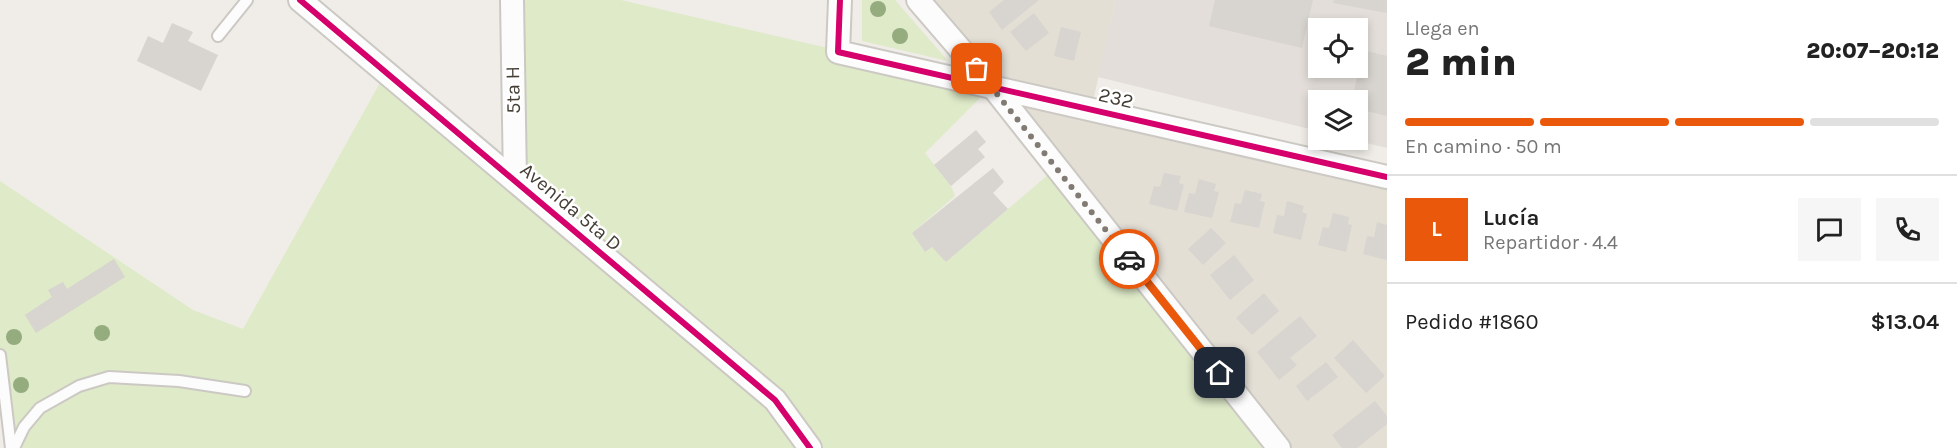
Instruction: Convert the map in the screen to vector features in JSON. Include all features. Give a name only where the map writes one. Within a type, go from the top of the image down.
[{"type":"street","name":"Avenida 5ta D","points":[[300,0],[775,400],[810,448]]},
{"type":"street","name":"5ta H","points":[[512,0],[514,181]]},
{"type":"street","name":"232","points":[[840,0],[838,52],[1387,177]]},
{"type":"street","points":[[918,0],[992,86],[1279,448]]},
{"type":"lane","points":[[218,36],[247,0]]},
{"type":"lane","points":[[0,355],[13,448]]},
{"type":"lane","points":[[13,448],[24,427],[40,408],[79,386],[109,377],[179,381],[245,391]]},
{"type":"shaded area","points":[[918,0],[1116,0],[1091,110],[1387,177],[1387,448],[1279,448]]},
{"type":"shaded area","points":[[1116,0],[1387,0],[1387,148],[1368,143],[1368,90],[1308,90],[1308,129],[1098,77]]},
{"type":"green space","points":[[512,0],[621,0],[992,86],[925,153],[951,186],[955,196],[912,233],[925,252],[932,247],[947,261],[1056,168],[1279,448],[11,448],[0,355],[0,181],[193,310],[243,329],[386,72],[514,180]]},
{"type":"green space","points":[[862,0],[895,0],[948,61],[862,41]]},
{"type":"building","points":[[1004,0],[1039,0],[1002,30],[989,12]]},
{"type":"building","points":[[1215,0],[1313,0],[1302,48],[1209,26]]},
{"type":"building","points":[[1334,0],[1387,0],[1387,13],[1333,3]]},
{"type":"building","points":[[1034,13],[1049,33],[1026,51],[1010,32]]},
{"type":"building","points":[[172,23],[193,32],[188,41],[218,55],[201,91],[137,61],[148,36],[163,43]]},
{"type":"building","points":[[1061,27],[1081,32],[1074,61],[1054,56]]},
{"type":"building","points":[[1368,51],[1387,56],[1387,116],[1368,111],[1368,90],[1354,90],[1357,78],[1368,78]]},
{"type":"building","points":[[976,130],[986,142],[978,149],[985,157],[951,186],[934,165]]},
{"type":"building","points":[[993,168],[1004,182],[993,193],[1008,209],[946,262],[932,247],[925,252],[912,233]]},
{"type":"building","points":[[1164,173],[1181,176],[1179,183],[1184,185],[1177,211],[1149,204],[1154,186],[1160,187]]},
{"type":"building","points":[[1199,179],[1216,184],[1214,191],[1219,192],[1212,218],[1184,212],[1189,193],[1195,194]]},
{"type":"building","points":[[1245,190],[1262,194],[1260,201],[1265,202],[1259,228],[1230,222],[1235,203],[1241,204]]},
{"type":"building","points":[[1287,201],[1304,206],[1302,212],[1307,214],[1301,240],[1273,233],[1277,215],[1284,216]]},
{"type":"building","points":[[1333,213],[1349,217],[1348,224],[1352,225],[1346,252],[1318,245],[1323,227],[1329,228]]},
{"type":"building","points":[[1377,222],[1387,225],[1387,260],[1363,254],[1367,236],[1374,237]]},
{"type":"building","points":[[1211,228],[1226,243],[1203,265],[1188,249]]},
{"type":"building","points":[[1234,255],[1254,280],[1230,300],[1210,275]]},
{"type":"building","points":[[114,259],[125,277],[36,333],[25,315],[52,297],[48,290],[63,282],[67,289]]},
{"type":"building","points":[[1264,293],[1279,311],[1252,335],[1236,318]]},
{"type":"building","points":[[1300,316],[1317,336],[1290,358],[1297,365],[1279,380],[1257,352]]},
{"type":"building","points":[[1353,340],[1385,376],[1366,393],[1334,358]]},
{"type":"building","points":[[1326,362],[1338,377],[1307,401],[1296,386]]},
{"type":"building","points":[[1375,401],[1387,416],[1387,424],[1357,448],[1342,448],[1332,435]]},
{"type":"cycle path","points":[[300,0],[775,400],[810,448]]},
{"type":"cycle path","points":[[840,0],[838,52],[1387,177]]},
{"type":"way so far","points":[[977,69],[1129,259]]},
{"type":"route","points":[[1129,259],[1220,373]]}]
